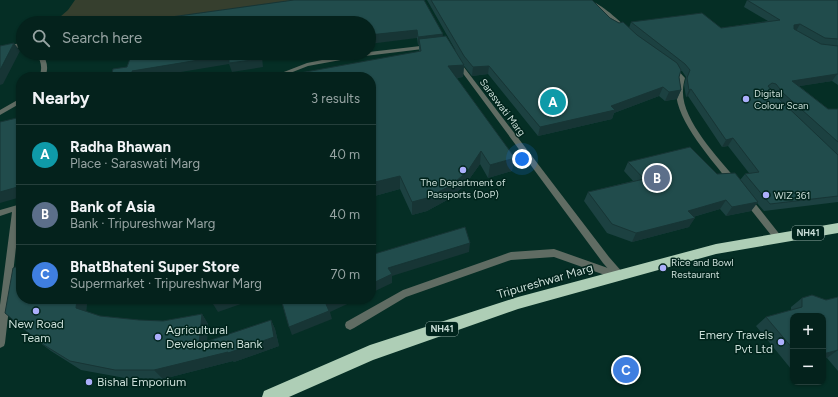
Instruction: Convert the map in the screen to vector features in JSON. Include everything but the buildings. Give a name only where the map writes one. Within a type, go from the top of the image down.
[{"type":"highway","name":"Tripureshwar Marg","points":[[270,397],[370,353],[518,303],[716,249],[838,228]]},
{"type":"street","points":[[587,0],[612,17],[631,35]]},
{"type":"street","points":[[0,48],[16,46]]},
{"type":"street","points":[[376,53],[433,47]]},
{"type":"street","name":"Saraswati Marg","points":[[455,59],[606,260],[620,276]]},
{"type":"street","points":[[44,60],[44,72]]},
{"type":"street","points":[[288,72],[307,65],[332,60]]},
{"type":"street","points":[[666,63],[676,70],[682,78],[679,85],[684,113],[698,135],[737,186]]},
{"type":"street","points":[[0,113],[16,103]]},
{"type":"street","points":[[742,192],[778,238]]},
{"type":"street","points":[[0,213],[16,209]]},
{"type":"street","points":[[0,342],[16,229]]},
{"type":"street","points":[[350,325],[403,294],[511,256],[554,253],[620,276]]},
{"type":"green space","points":[[75,0],[314,0],[195,16],[61,16],[68,10]]},
{"type":"place","name":"Digital Colour Scan","points":[[746,99]]},
{"type":"place","name":"Radha Bhawan","points":[[553,102]]},
{"type":"place","name":"The Department of Passports (DoP)","points":[[463,170]]},
{"type":"place","name":"Bank of Asia","points":[[657,178]]},
{"type":"place","name":"WIZ 361","points":[[766,195]]},
{"type":"place","name":"Rice and Bowl Restaurant","points":[[663,268]]},
{"type":"place","name":"New Road Team","points":[[36,311]]},
{"type":"place","name":"Agricultural Developmen Bank","points":[[158,337]]},
{"type":"place","name":"Emery Travels Pvt Ltd","points":[[781,342]]},
{"type":"place","name":"BhatBhateni Super Store","points":[[626,370]]},
{"type":"place","name":"Bishal Emporium","points":[[89,382]]}]
